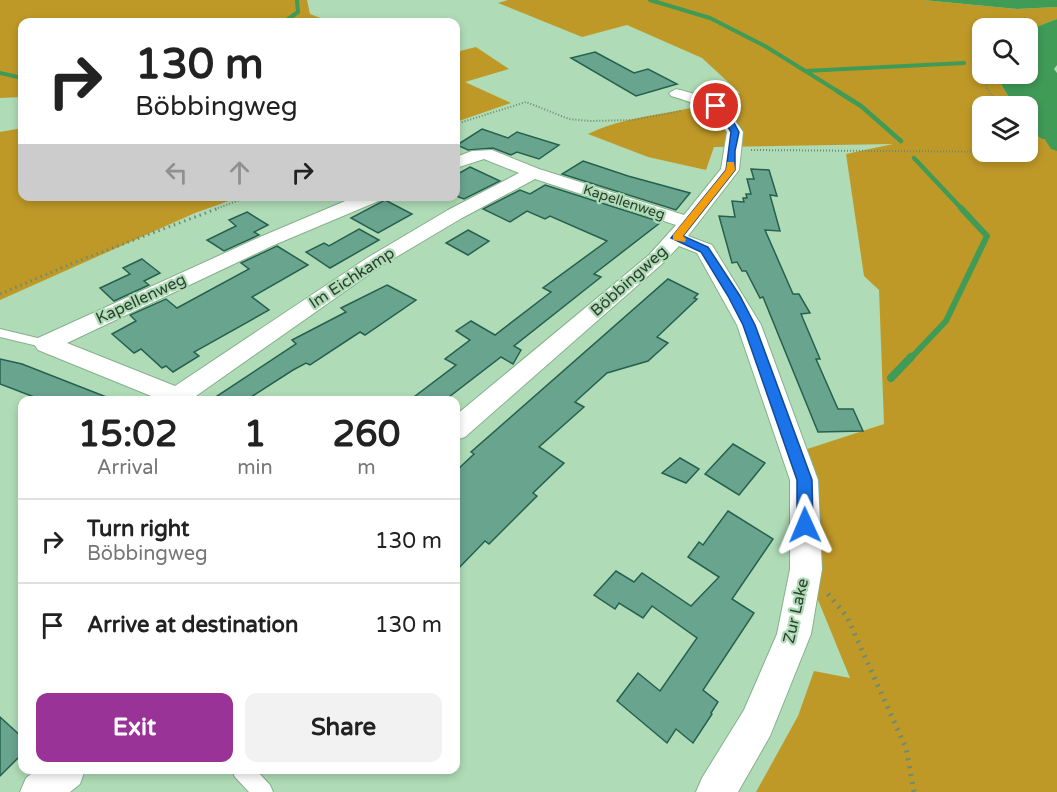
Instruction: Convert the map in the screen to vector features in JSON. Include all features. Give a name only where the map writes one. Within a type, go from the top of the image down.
[{"type":"street","points":[[676,93],[716,106]]},
{"type":"street","name":"Böbbingweg","points":[[460,427],[656,259],[683,230],[730,170],[735,132],[726,116],[716,106]]},
{"type":"street","name":"Kapellenweg","points":[[460,160],[486,154],[683,230]]},
{"type":"street","name":"Im Eichkamp","points":[[185,396],[374,262],[455,214],[533,173]]},
{"type":"street","name":"Kapellenweg","points":[[46,344],[236,255],[362,201]]},
{"type":"street","name":"Zur Lake","points":[[683,230],[705,249],[749,325],[804,480],[806,569],[794,634],[757,723],[716,792]]},
{"type":"street","points":[[46,344],[71,356],[177,396]]},
{"type":"street","points":[[40,792],[61,774]]},
{"type":"lane","points":[[0,333],[46,344]]},
{"type":"lane","points":[[246,774],[263,792]]},
{"type":"path","points":[[460,123],[526,102],[569,119],[609,122],[716,106]]},
{"type":"path","points":[[731,151],[845,149],[972,152]]},
{"type":"path","points":[[0,294],[78,261],[238,201]]},
{"type":"path","points":[[806,569],[847,616],[906,748],[914,792]]},
{"type":"shaded area","points":[[0,0],[307,0],[310,14],[320,18],[18,18],[18,97],[0,98]]},
{"type":"shaded area","points":[[508,0],[923,0],[1017,9],[1057,7],[1057,19],[1038,26],[1038,18],[972,18],[972,84],[1001,84],[1008,96],[972,96],[972,162],[1038,162],[1038,136],[1042,139],[1057,139],[1057,792],[756,792],[798,716],[814,671],[850,678],[816,595],[798,452],[884,424],[879,290],[864,276],[846,154],[893,144],[714,147],[706,170],[648,157],[588,134],[625,121],[703,105],[740,93],[702,58],[627,25],[582,37],[498,3]]},
{"type":"shaded area","points":[[923,0],[1057,0],[1057,7],[1017,9]]},
{"type":"shaded area","points":[[1057,19],[1057,65],[1054,69],[1057,73],[1057,139],[1042,139],[1038,136],[1038,96],[1008,96],[1001,84],[1038,84],[1038,26]]},
{"type":"shaded area","points":[[476,47],[509,69],[465,82],[511,103],[460,121],[460,51]]},
{"type":"shaded area","points":[[18,129],[18,201],[229,201],[195,213],[0,300],[0,132]]},
{"type":"building","points":[[595,52],[634,73],[648,69],[677,84],[636,96],[571,58]]},
{"type":"building","points":[[482,129],[508,138],[517,132],[559,145],[539,159],[517,152],[511,155],[493,148],[468,150],[460,146],[460,143]]},
{"type":"building","points":[[583,161],[690,193],[676,210],[562,174]]},
{"type":"building","points":[[470,167],[500,181],[464,199],[460,198],[460,173]]},
{"type":"building","points":[[751,169],[769,170],[777,196],[770,195],[780,231],[765,230],[793,294],[799,294],[810,313],[801,314],[820,359],[816,359],[838,409],[853,409],[863,431],[818,432],[763,297],[760,298],[746,271],[742,271],[737,262],[732,263],[719,216],[735,217],[732,201],[744,202],[743,198],[747,198],[746,194],[751,194],[747,179],[754,179]]},
{"type":"building","points":[[545,185],[661,222],[594,274],[601,277],[514,346],[521,350],[513,364],[501,357],[450,396],[415,396],[456,365],[445,359],[470,340],[456,331],[471,321],[495,335],[551,292],[543,288],[607,241],[550,216],[545,219],[527,211],[510,222],[483,209],[520,190],[530,194]]},
{"type":"building","points":[[383,201],[412,214],[378,233],[351,218]]},
{"type":"building","points":[[247,212],[268,225],[254,232],[259,235],[224,251],[207,240],[236,226],[229,220]]},
{"type":"building","points":[[359,229],[379,240],[330,268],[306,252],[324,243],[329,246]]},
{"type":"building","points":[[468,230],[489,241],[468,255],[446,243]]},
{"type":"building","points":[[277,246],[308,265],[252,297],[269,310],[194,352],[199,356],[173,372],[166,366],[162,368],[141,349],[134,353],[112,334],[136,321],[130,315],[166,299],[177,308],[249,269],[241,263]]},
{"type":"building","points":[[142,259],[160,273],[144,281],[149,285],[114,301],[100,288],[130,274],[123,268]]},
{"type":"building","points":[[668,279],[698,294],[694,298],[697,299],[657,337],[668,343],[648,361],[607,373],[575,402],[584,407],[539,447],[564,463],[533,493],[537,496],[489,544],[485,541],[460,567],[460,467],[474,454],[471,452]]},
{"type":"building","points":[[387,285],[416,300],[365,335],[360,332],[310,365],[306,363],[293,370],[253,396],[217,396],[296,344],[292,340],[346,312],[341,308]]},
{"type":"building","points":[[0,359],[22,364],[104,396],[32,396],[0,384]]},
{"type":"building","points":[[733,444],[765,463],[739,495],[705,474]]},
{"type":"building","points":[[680,458],[699,469],[686,483],[662,473]]},
{"type":"building","points":[[728,511],[773,539],[732,599],[754,613],[703,690],[718,702],[693,743],[676,729],[667,743],[617,701],[638,673],[660,691],[697,638],[652,606],[643,618],[619,603],[615,609],[594,595],[616,571],[634,582],[642,573],[691,606],[719,577],[688,557],[699,542],[703,545]]},
{"type":"building","points":[[0,717],[18,733],[18,758],[0,776]]},
{"type":"waterway","points":[[290,18],[298,12],[297,0]]},
{"type":"waterway","points":[[650,0],[710,18],[765,46],[805,71]]},
{"type":"waterway","points":[[805,71],[964,63]]},
{"type":"waterway","points":[[805,71],[839,92]]},
{"type":"waterway","points":[[0,73],[18,77]]},
{"type":"waterway","points":[[837,91],[861,106],[901,141]]},
{"type":"waterway","points":[[1038,118],[1057,146]]},
{"type":"waterway","points":[[914,158],[962,209]]},
{"type":"waterway","points":[[910,359],[946,321],[987,236],[961,208]]},
{"type":"waterway","points":[[891,378],[911,357]]},
{"type":"slow traffic","points":[[681,239],[676,238],[730,170],[730,164]]},
{"type":"route","points":[[716,106],[726,116],[735,132],[730,170],[676,238],[705,249],[749,325],[804,480],[805,525]]}]
